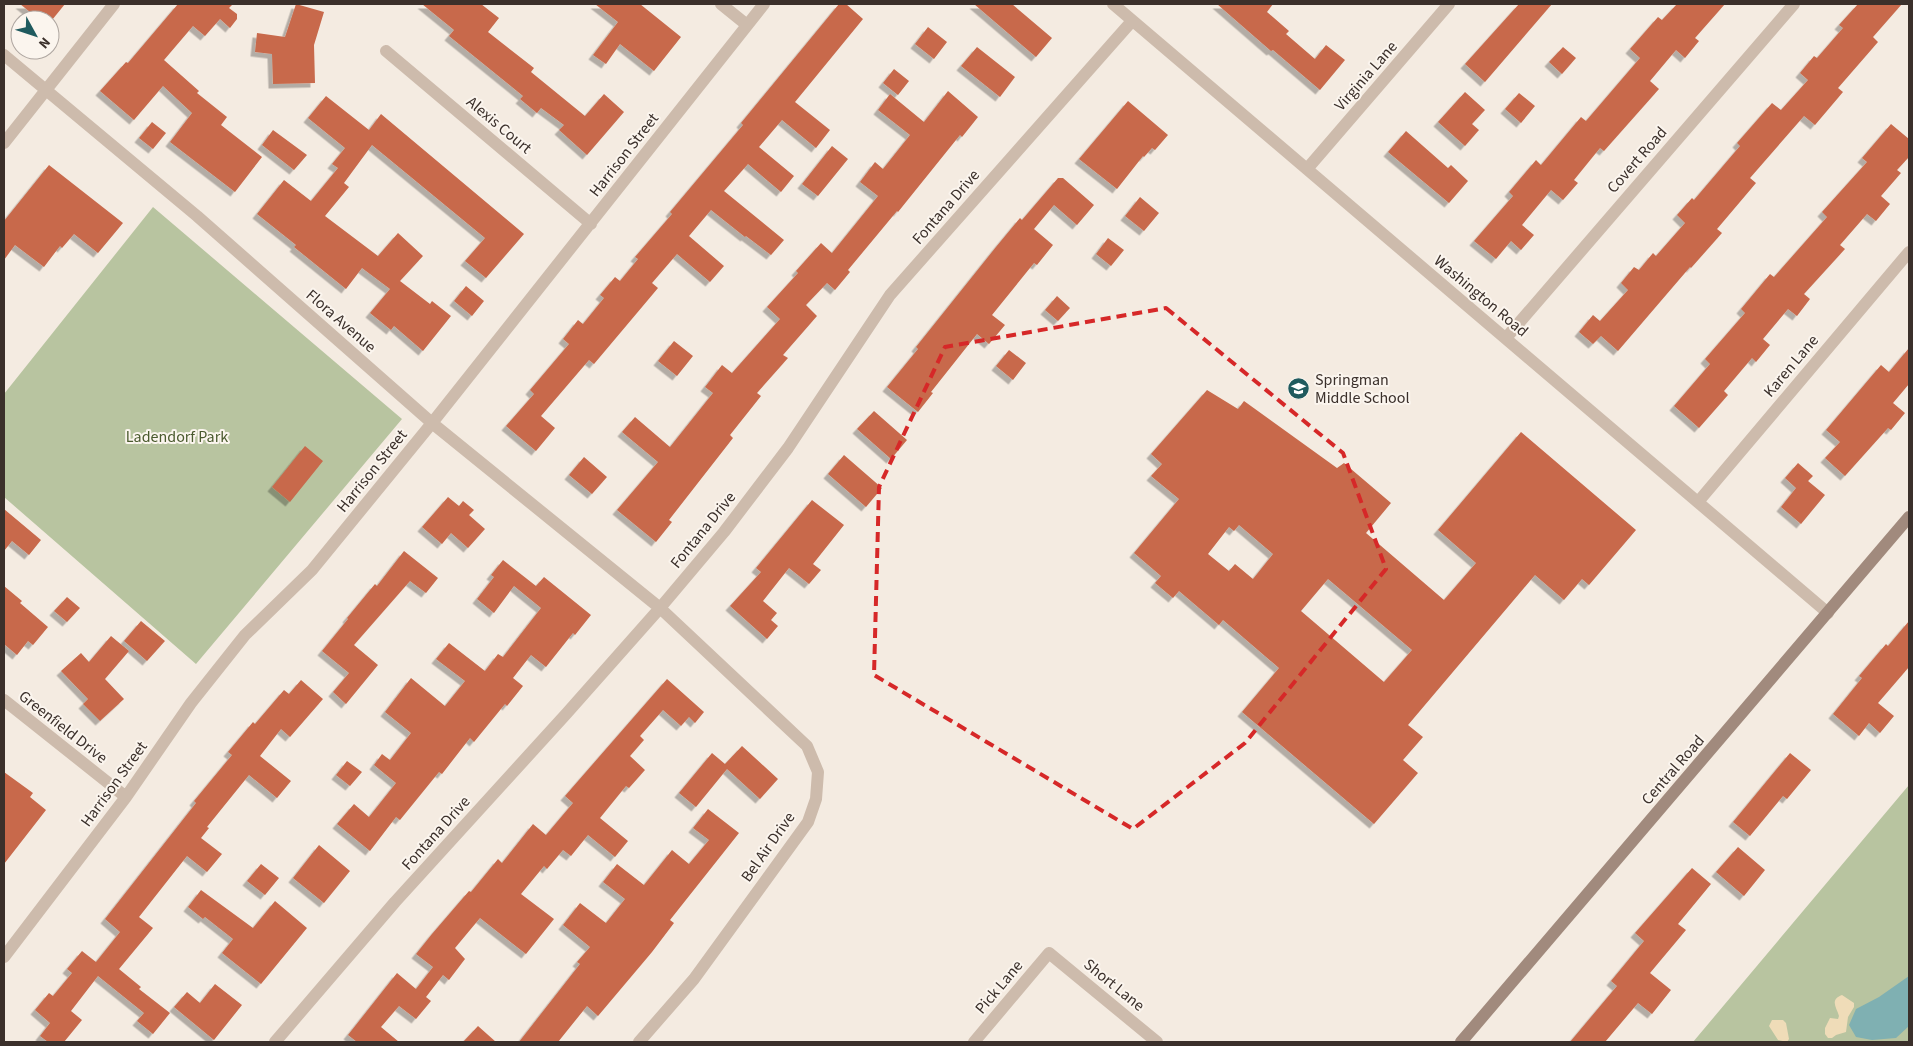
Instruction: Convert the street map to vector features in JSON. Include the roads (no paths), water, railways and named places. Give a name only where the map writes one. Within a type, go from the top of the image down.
[{"type":"main road","name":"Central Road","points":[[1461,1042],[1909,517]]},
{"type":"street","points":[[4,143],[114,4]]},
{"type":"street","points":[[721,4],[747,25]]},
{"type":"street","name":"Harrison Street","points":[[4,957],[126,797],[191,703],[245,634],[312,570],[591,224],[764,4]]},
{"type":"street","name":"Washington Road","points":[[1113,4],[1828,613]]},
{"type":"street","name":"Virginia Lane","points":[[1308,169],[1449,4]]},
{"type":"street","name":"Covert Road","points":[[1506,338],[1794,4]]},
{"type":"street","name":"Fontana Drive","points":[[276,1042],[395,902],[660,608],[724,532],[788,448],[890,295],[1132,20]]},
{"type":"street","name":"Alexis Court","points":[[386,51],[591,224]]},
{"type":"street","name":"Flora Avenue","points":[[4,55],[197,216],[432,423],[660,608]]},
{"type":"street","name":"Karen Lane","points":[[1698,502],[1909,252]]},
{"type":"street","name":"Bel Air Drive","points":[[639,1042],[694,979],[808,822],[816,799],[818,772],[807,746],[660,608]]},
{"type":"street","name":"Greenfield Drive","points":[[4,700],[126,797]]},
{"type":"street","name":"Pick Lane","points":[[974,1042],[1049,954]]},
{"type":"street","name":"Short Lane","points":[[1049,954],[1157,1042]]},
{"type":"water","points":[[1909,976],[1909,1026],[1896,1038],[1872,1040],[1856,1037],[1849,1025],[1856,1009],[1879,997]]},
{"type":"place","name":"Springman Middle School","points":[[1299,389]]},
{"type":"park label","name":"Ladendorf Park","points":[[177,437]]}]
